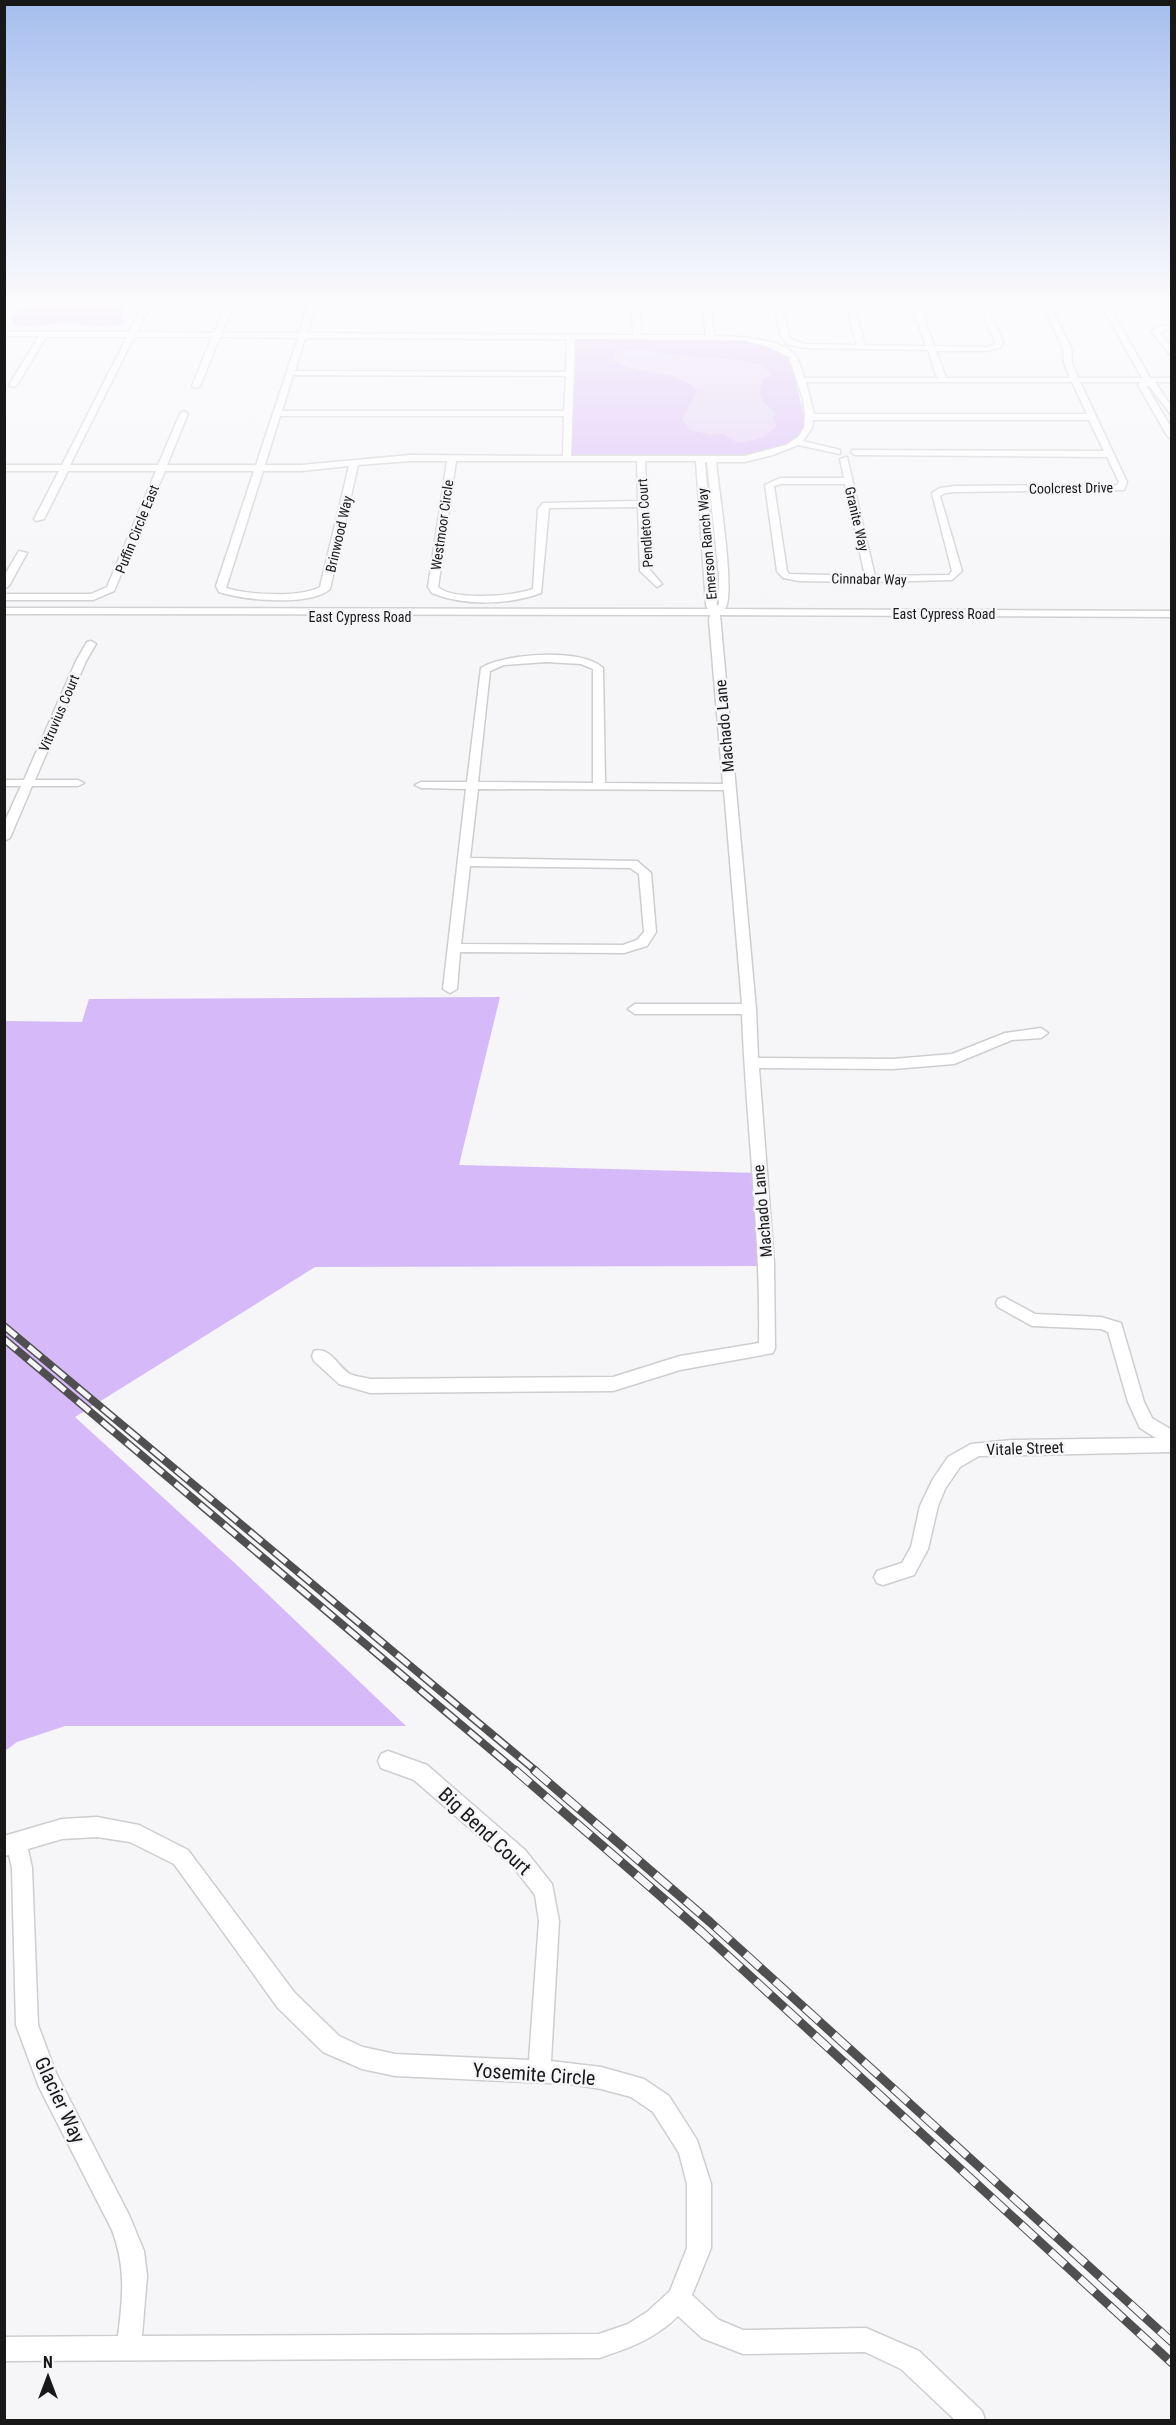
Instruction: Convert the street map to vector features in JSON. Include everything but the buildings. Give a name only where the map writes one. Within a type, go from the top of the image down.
[{"type":"street","points":[[39,519],[94,409]]},
{"type":"street","points":[[259,469],[278,409]]},
{"type":"street","points":[[567,459],[569,409]]},
{"type":"street","points":[[4,468],[259,469],[301,468],[387,459],[452,458],[744,459],[768,455],[792,447],[804,437],[810,425],[808,409]]},
{"type":"street","name":"Coolcrest Drive","points":[[952,577],[957,571],[935,495],[938,492],[955,489],[1116,489],[1124,485],[1088,409]]},
{"type":"street","points":[[1156,409],[1172,437]]},
{"type":"street","points":[[277,413],[569,414]]},
{"type":"street","name":"Puffin Circle East","points":[[4,597],[93,597],[111,589],[184,414]]},
{"type":"street","points":[[809,417],[1092,417]]},
{"type":"street","points":[[798,442],[841,456],[846,450],[855,452],[1110,454]]},
{"type":"street","name":"Granite Way","points":[[841,456],[871,579]]},
{"type":"street","name":"Westmoor Circle","points":[[452,458],[433,587],[435,591],[447,596],[521,597],[538,591],[543,509],[546,505],[555,503],[642,504]]},
{"type":"street","name":"Pendleton Court","points":[[641,459],[645,571],[657,584]]},
{"type":"street","name":"Emerson Ranch Way","points":[[700,459],[711,604],[716,613],[724,604],[724,576],[711,459]]},
{"type":"street","name":"Brinwood Way","points":[[259,469],[221,586],[222,590],[240,596],[306,596],[320,592],[327,585],[354,469],[352,463]]},
{"type":"street","name":"Cinnabar Way","points":[[848,481],[780,481],[769,485],[782,571],[786,576],[871,579],[952,577]]},
{"type":"street","points":[[4,586],[22,553]]},
{"type":"street","name":"East Cypress Road","points":[[4,611],[1172,614]]},
{"type":"street","name":"East Cypress Road","points":[[4,620],[243,617],[698,617],[716,613]]},
{"type":"street","name":"Machado Lane","points":[[320,1356],[345,1379],[370,1386],[613,1384],[680,1363],[768,1348],[769,1299],[750,1063],[749,1010],[714,620],[716,613]]},
{"type":"street","name":"Vitruvius Court","points":[[4,838],[81,661],[91,644]]},
{"type":"street","points":[[450,988],[485,670],[489,665],[508,660],[580,661],[598,668],[599,786]]},
{"type":"street","points":[[4,783],[78,783]]},
{"type":"street","points":[[421,785],[730,787]]},
{"type":"street","points":[[454,948],[624,950],[642,943],[650,932],[645,873],[633,864],[464,861]]},
{"type":"street","points":[[635,1010],[749,1010]]},
{"type":"street","points":[[750,1063],[893,1064],[954,1059],[1010,1036],[1041,1033]]},
{"type":"street","points":[[1004,1303],[1032,1320],[1101,1323],[1115,1328],[1136,1402],[1146,1423],[1172,1439]]},
{"type":"street","name":"Vitale Street","points":[[883,1577],[908,1569],[919,1549],[929,1506],[939,1484],[954,1462],[977,1449],[1172,1445]]},
{"type":"street","name":"Big Bend Court","points":[[388,1761],[420,1772],[518,1857],[532,1872],[544,1891],[549,1921],[539,2072]]},
{"type":"street","name":"Yosemite Circle","points":[[4,2349],[599,2346],[634,2334],[656,2321],[678,2299],[699,2248],[699,2184],[688,2148],[661,2104],[636,2087],[570,2073],[395,2065],[362,2058],[331,2044],[286,2000],[181,1857],[132,1832],[98,1827],[62,1829],[10,1844]]},
{"type":"street","name":"Glacier Way","points":[[10,1844],[22,1868],[27,2025],[47,2079],[121,2223],[132,2251],[135,2276],[134,2303],[128,2349]]},
{"type":"street","points":[[678,2299],[711,2329],[744,2342],[866,2340],[910,2360],[973,2421]]},
{"type":"shaded area","points":[[573,409],[802,409],[804,417],[804,430],[793,443],[768,453],[736,457],[572,456]]},
{"type":"shaded area","points":[[687,409],[772,409],[776,413],[773,418],[777,426],[763,438],[738,443],[723,434],[712,435],[689,430],[682,419]]},
{"type":"shaded area","points":[[500,997],[459,1165],[759,1173],[773,1266],[315,1267],[75,1417],[239,1567],[406,1726],[65,1726],[17,1742],[5,1751],[5,1021],[82,1022],[89,999]]},
{"type":"railway","points":[[4,1326],[536,1771]]},
{"type":"railway","points":[[4,1339],[516,1771]]},
{"type":"railway","points":[[515,1770],[702,1932],[1172,2363]]},
{"type":"railway","points":[[534,1770],[710,1922],[1172,2342]]}]
